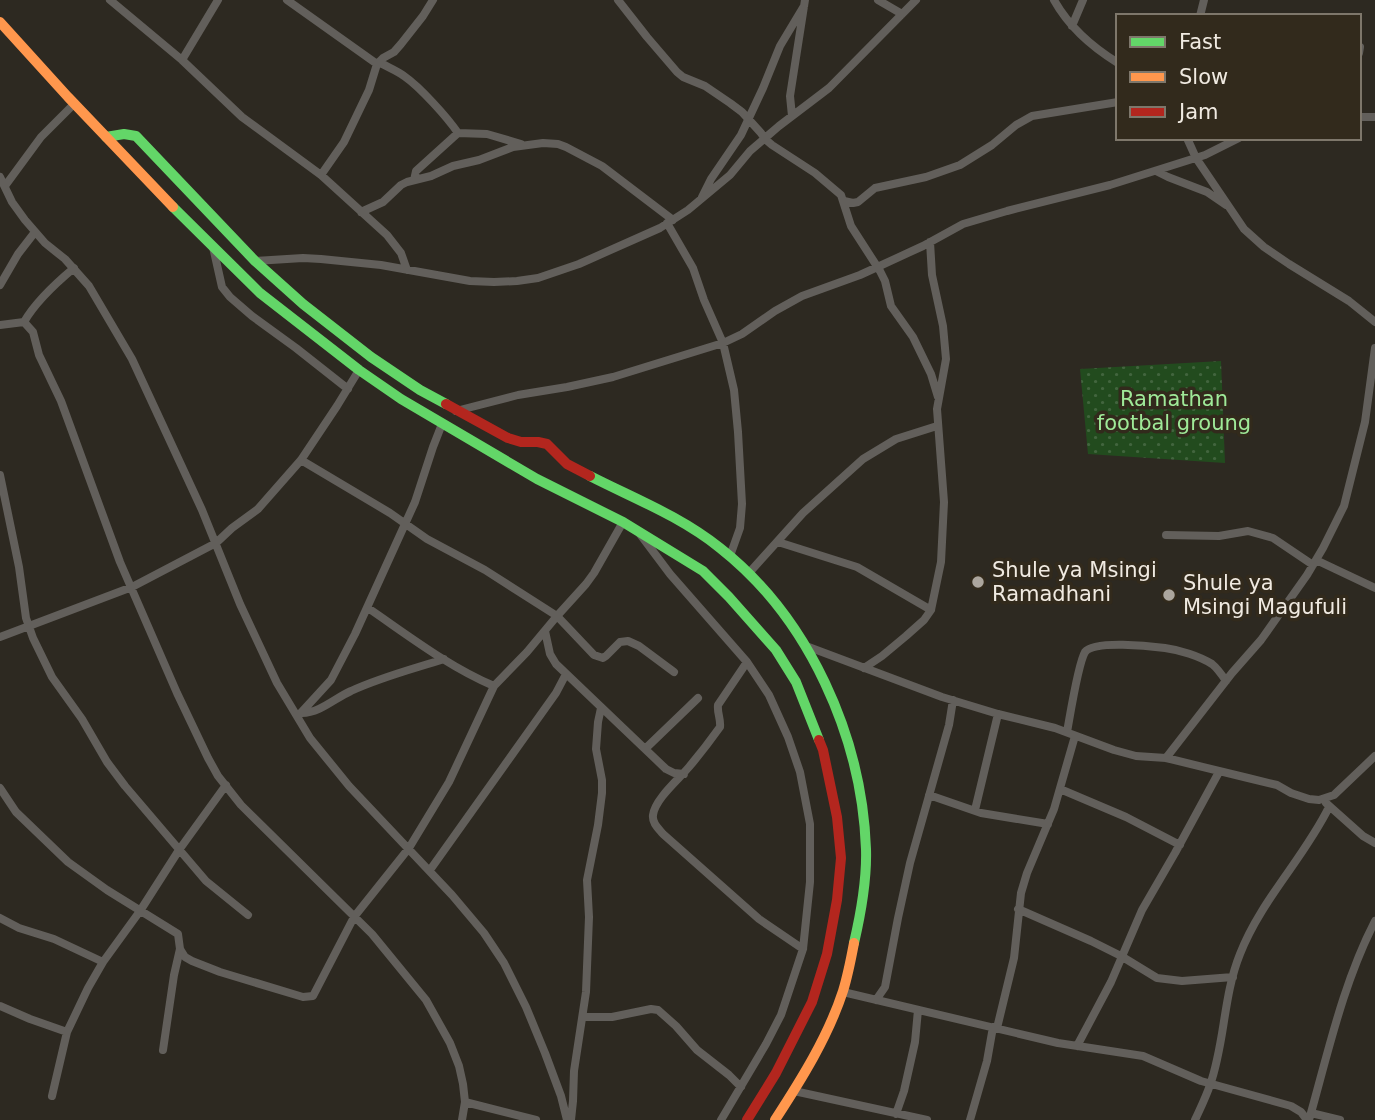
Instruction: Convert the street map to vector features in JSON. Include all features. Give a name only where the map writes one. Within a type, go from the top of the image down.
[{"type":"main road","points":[[1,23],[74,104],[260,293],[359,370],[442,424],[528,474],[623,522],[702,571],[776,650],[796,682],[823,750],[837,817],[841,858],[838,900],[827,954],[812,1002],[776,1073],[747,1120]]},
{"type":"main road","points":[[106,137],[124,134],[136,136],[255,261],[303,304],[371,357],[420,390],[514,440],[548,445],[568,464],[676,517],[696,530],[749,573],[806,646],[828,688],[855,772],[866,849],[865,884],[857,936],[842,992],[819,1045],[775,1120]]},
{"type":"street","points":[[110,0],[182,60],[242,117],[321,174],[397,247],[407,270]]},
{"type":"street","points":[[182,60],[218,0]]},
{"type":"street","points":[[287,0],[378,63],[413,83],[445,116],[458,134]]},
{"type":"street","points":[[321,174],[348,135],[372,83],[378,63],[394,52],[433,0]]},
{"type":"street","points":[[618,0],[677,72],[712,90],[742,112],[765,139],[840,193],[851,226],[885,281],[891,306],[913,337],[931,374],[938,397]]},
{"type":"street","points":[[878,0],[902,14]]},
{"type":"street","points":[[255,261],[303,258],[381,265],[470,281],[508,282],[538,278],[579,264],[670,222],[701,199],[730,176],[750,151],[779,126],[830,88],[916,0]]},
{"type":"street","points":[[1054,0],[1072,26],[1097,50],[1116,62]]},
{"type":"street","points":[[1072,26],[1083,0]]},
{"type":"street","points":[[701,199],[711,179],[738,140],[780,46],[805,3]]},
{"type":"street","points":[[792,116],[790,96],[805,3]]},
{"type":"street","points":[[844,201],[858,202],[875,188],[926,177],[960,165],[1032,116],[1116,102]]},
{"type":"street","points":[[5,186],[41,137],[74,104]]},
{"type":"street","points":[[414,180],[416,171],[458,134],[487,134],[523,145]]},
{"type":"street","points":[[1188,140],[1196,158],[1244,229],[1264,247],[1349,301],[1375,322]]},
{"type":"street","points":[[456,411],[518,395],[613,377],[723,343],[802,296],[855,277],[930,242],[955,227],[1007,211],[1110,186],[1196,158],[1235,140]]},
{"type":"street","points":[[361,212],[383,202],[401,185],[414,180],[513,147],[543,143],[558,144],[602,166],[670,222],[693,268],[723,343],[734,390],[742,504],[740,528],[730,556]]},
{"type":"street","points":[[1156,171],[1207,192],[1228,207]]},
{"type":"street","points":[[0,177],[12,202],[35,232],[74,268],[89,286],[132,359],[180,460],[240,604],[277,683],[300,715],[310,738],[349,786],[430,870],[484,933],[504,963],[526,1007],[569,1120]]},
{"type":"street","points":[[0,285],[35,232]]},
{"type":"street","points":[[864,668],[924,620],[931,610],[941,562],[944,514],[937,426],[938,397],[946,359],[943,326],[932,275],[930,242]]},
{"type":"street","points":[[212,246],[222,286],[230,297],[348,389]]},
{"type":"street","points":[[0,325],[24,322],[34,308],[74,268]]},
{"type":"street","points":[[24,322],[33,332],[39,355],[61,401],[110,537],[191,724],[218,776],[241,805],[386,949],[426,1000],[459,1066],[465,1102],[462,1120]]},
{"type":"street","points":[[1166,758],[1261,640],[1315,563],[1344,506],[1371,410],[1375,348]]},
{"type":"street","points":[[0,637],[132,587],[216,543],[258,509],[302,460],[359,370]]},
{"type":"street","points":[[300,715],[336,672],[368,608],[415,502],[442,424]]},
{"type":"street","points":[[749,573],[803,513],[863,459],[896,439],[937,426]]},
{"type":"street","points":[[302,460],[557,615],[594,655],[603,658],[620,642],[628,641],[674,671]]},
{"type":"street","points":[[0,475],[28,627],[52,677],[125,786],[206,881],[247,915]]},
{"type":"street","points":[[180,949],[186,957],[199,965],[303,996],[310,997],[315,993],[354,917],[409,848],[453,774],[495,686],[590,579],[623,522]]},
{"type":"street","points":[[1166,536],[1219,536],[1248,531],[1273,538],[1315,563],[1375,588]]},
{"type":"street","points":[[640,533],[670,574],[747,662],[769,695],[800,772],[810,824],[810,881],[803,949],[781,1015],[720,1120]]},
{"type":"street","points":[[778,542],[857,567],[931,610]]},
{"type":"street","points":[[368,608],[444,659],[475,678],[495,686]]},
{"type":"street","points":[[545,631],[552,658],[566,674],[666,769],[684,774]]},
{"type":"street","points":[[970,1120],[1014,958],[1018,909],[1027,873],[1060,789],[1081,663],[1086,651],[1105,644],[1176,650],[1214,665],[1226,681]]},
{"type":"street","points":[[806,646],[921,690],[998,714],[1036,722],[1114,750],[1136,756],[1166,758],[1267,783],[1309,799],[1321,800],[1334,795],[1371,764],[1375,756]]},
{"type":"street","points":[[300,715],[314,711],[352,690],[444,659]]},
{"type":"street","points":[[747,662],[718,705],[720,727],[657,805],[653,814],[655,825],[759,919],[803,949]]},
{"type":"street","points":[[430,870],[566,674]]},
{"type":"street","points":[[645,749],[698,698]]},
{"type":"street","points":[[876,1000],[885,987],[910,863],[953,700]]},
{"type":"street","points":[[569,1120],[583,1017],[588,953],[587,880],[602,793],[596,749],[601,708]]},
{"type":"street","points":[[975,810],[998,714]]},
{"type":"street","points":[[666,769],[670,782],[668,791]]},
{"type":"street","points":[[1077,1046],[1111,982],[1142,910],[1219,772]]},
{"type":"street","points":[[52,1097],[67,1032],[88,988],[103,962],[226,785]]},
{"type":"street","points":[[0,788],[16,812],[68,862],[177,934],[180,949],[163,1050]]},
{"type":"street","points":[[1060,789],[1125,817],[1180,845]]},
{"type":"street","points":[[929,796],[975,810],[1048,824]]},
{"type":"street","points":[[1321,800],[1375,843]]},
{"type":"street","points":[[1195,1120],[1211,1084],[1233,977],[1248,933],[1329,807]]},
{"type":"street","points":[[1018,909],[1091,941],[1157,978],[1167,981],[1198,981],[1233,977]]},
{"type":"street","points":[[0,918],[103,962]]},
{"type":"street","points":[[1309,1118],[1350,977],[1375,921]]},
{"type":"street","points":[[842,992],[1077,1046],[1143,1056],[1200,1081],[1291,1106],[1309,1118],[1340,1120]]},
{"type":"street","points":[[0,1006],[30,1020],[67,1032]]},
{"type":"street","points":[[583,1017],[612,1017],[658,1010],[697,1050],[741,1087]]},
{"type":"street","points":[[896,1114],[911,1063],[918,1010]]},
{"type":"street","points":[[794,1091],[927,1120]]},
{"type":"street","points":[[465,1102],[536,1120]]},
{"type":"street","points":[[876,1110],[878,1120]]},
{"type":"green space","name":"Ramathan footbal groung","points":[[1221,361],[1225,463],[1088,454],[1080,369]]},
{"type":"traffic: fast","points":[[106,137],[124,134],[136,136],[255,261],[303,304],[371,357],[446,404]]},
{"type":"traffic: fast","points":[[173,207],[260,293],[401,399],[537,479],[623,522],[703,571],[776,650],[796,682],[819,740]]},
{"type":"traffic: fast","points":[[590,476],[673,517],[720,548],[752,576],[780,609],[804,644],[842,723],[862,807],[866,873],[854,943]]},
{"type":"traffic: slow","points":[[0,22],[173,207]]},
{"type":"traffic: slow","points":[[775,1120],[830,1025],[845,985],[854,943]]},
{"type":"traffic: jam","points":[[446,404],[508,438],[547,444],[567,464],[590,476]]},
{"type":"traffic: jam","points":[[747,1120],[776,1073],[812,1002],[827,954],[837,900],[841,858],[837,817],[819,740]]},
{"type":"place","name":"Shule ya Msingi Ramadhani","points":[[978,582]]},
{"type":"place","name":"Shule ya Msingi Magufuli","points":[[1169,595]]}]
